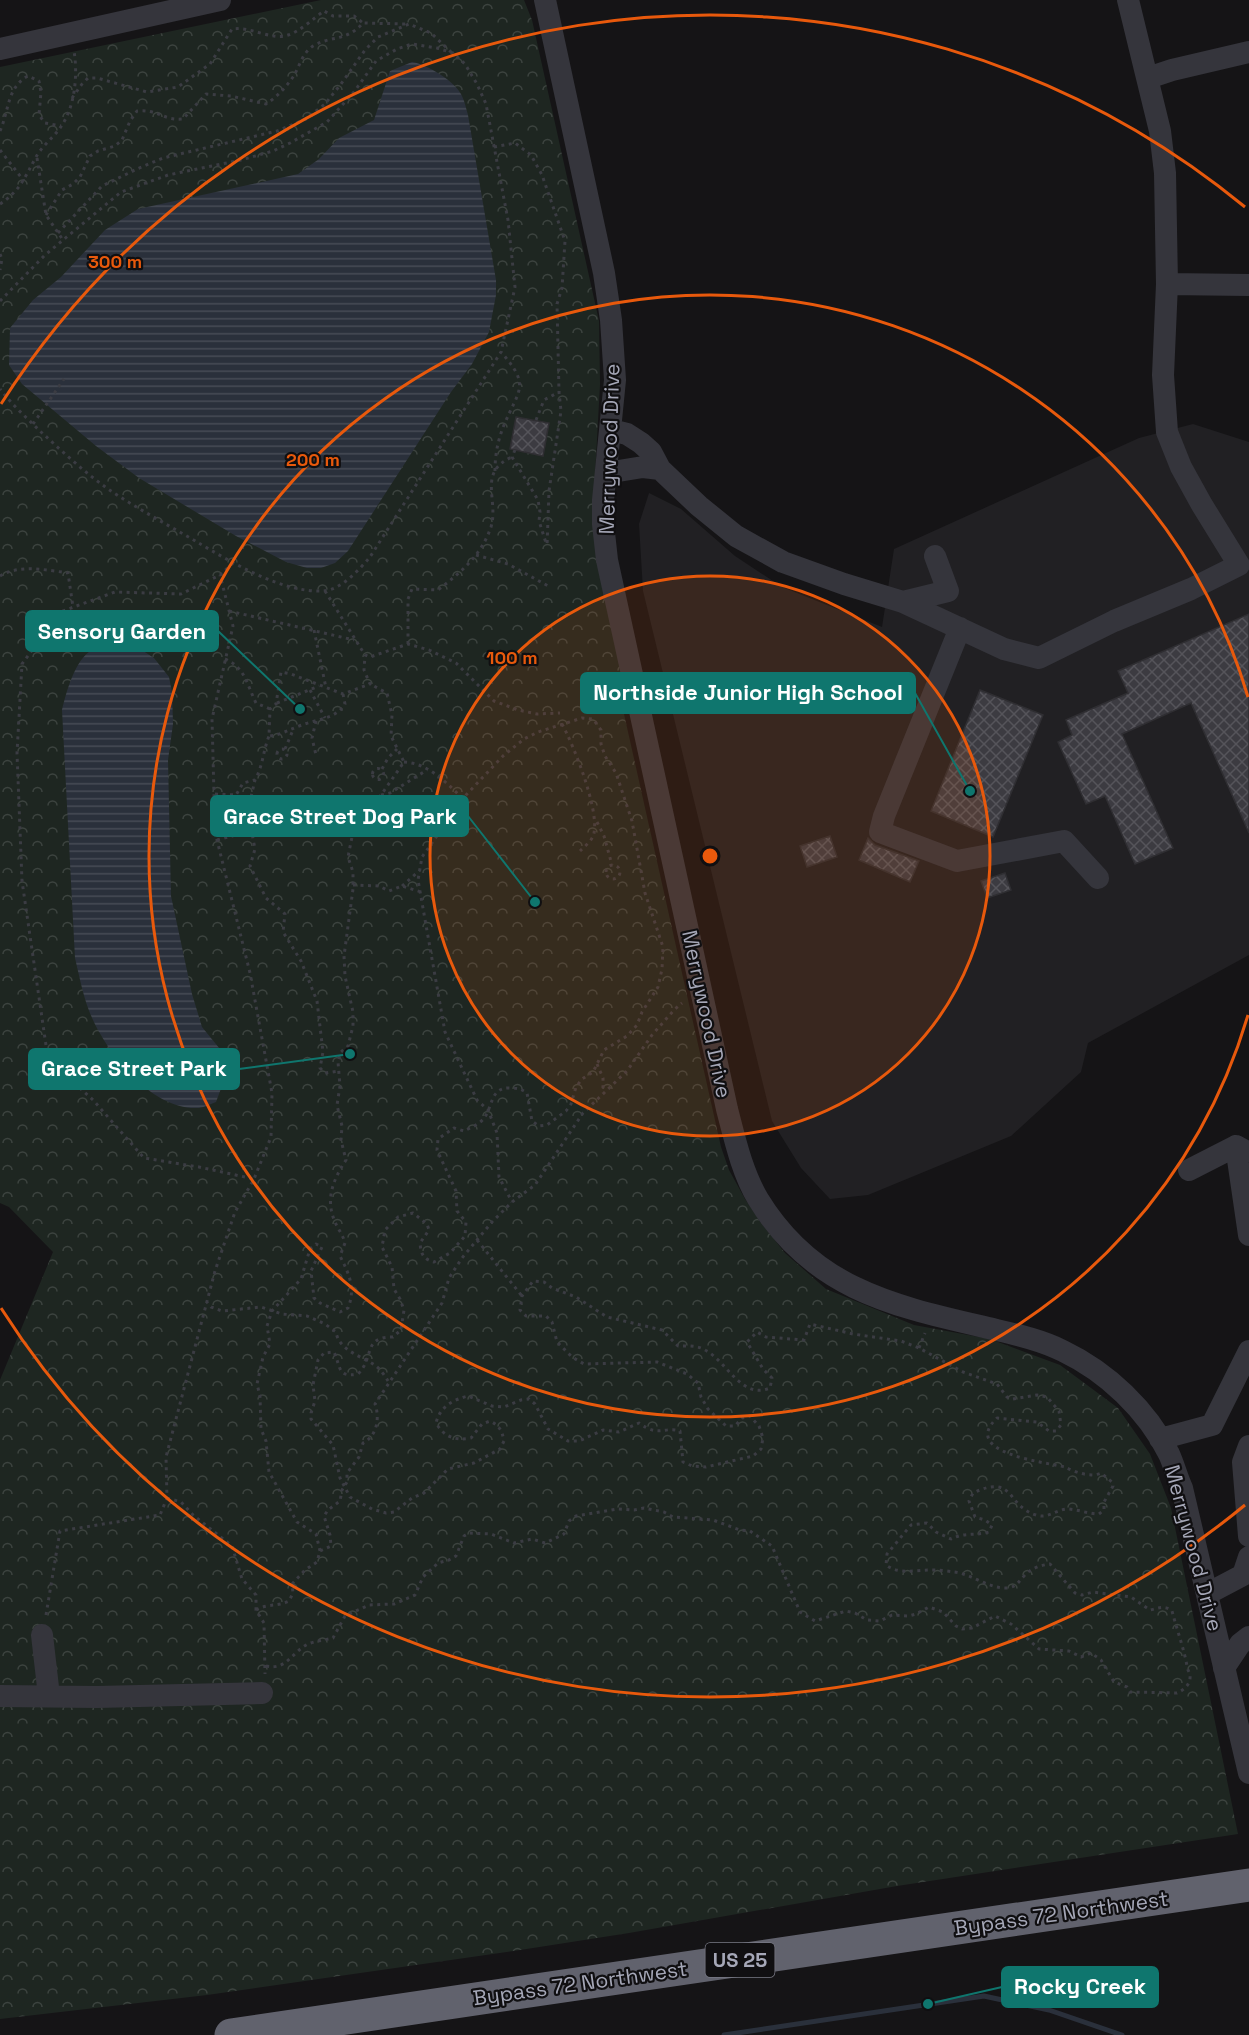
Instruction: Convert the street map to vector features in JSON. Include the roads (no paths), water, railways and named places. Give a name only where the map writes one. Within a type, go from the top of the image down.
[{"type":"highway","name":"Bypass 72 Northwest","points":[[231,2035],[1249,1885]]},
{"type":"street","points":[[0,49],[220,0]]},
{"type":"street","points":[[611,430],[627,434],[641,443],[651,453],[660,469],[699,506],[736,536],[783,562],[903,602],[1004,649],[1039,658],[1114,621],[1191,589],[1239,565],[1196,496],[1167,432],[1163,375],[1167,284],[1165,173],[1160,131],[1128,0]]},
{"type":"street","name":"Merrywood Drive","points":[[546,4],[604,273],[611,320],[615,380],[603,524],[607,560],[727,1109],[743,1166],[758,1198],[788,1239],[833,1276],[890,1304],[1026,1337],[1063,1351],[1111,1382],[1133,1404],[1170,1456],[1182,1488],[1249,1773]]},
{"type":"street","points":[[1148,78],[1249,52]]},
{"type":"street","points":[[1167,284],[1249,285]]},
{"type":"street","points":[[606,473],[642,466],[660,469]]},
{"type":"street","points":[[903,602],[948,591],[935,556]]},
{"type":"street","points":[[960,628],[884,816],[880,832],[957,861],[1064,842],[1098,878]]},
{"type":"street","points":[[1189,1170],[1242,1150],[1249,1235]]},
{"type":"street","points":[[1160,1439],[1212,1425],[1249,1350]]},
{"type":"street","points":[[1249,1446],[1242,1462],[1249,1536]]},
{"type":"street","points":[[1208,1594],[1243,1575],[1249,1557]]},
{"type":"street","points":[[42,1635],[49,1696]]},
{"type":"street","points":[[1224,1668],[1240,1644],[1249,1637]]},
{"type":"street","points":[[0,1696],[262,1693]]},
{"type":"waterway","points":[[724,2035],[984,1996],[1049,2010],[1122,2035]]},
{"type":"place","name":"Sensory Garden","points":[[300,709]]},
{"type":"place","name":"Northside Junior High School","points":[[970,791]]},
{"type":"place","name":"Grace Street Dog Park","points":[[535,902]]},
{"type":"place","name":"Grace Street Park","points":[[350,1054]]},
{"type":"place","name":"Rocky Creek","points":[[928,2004]]}]
